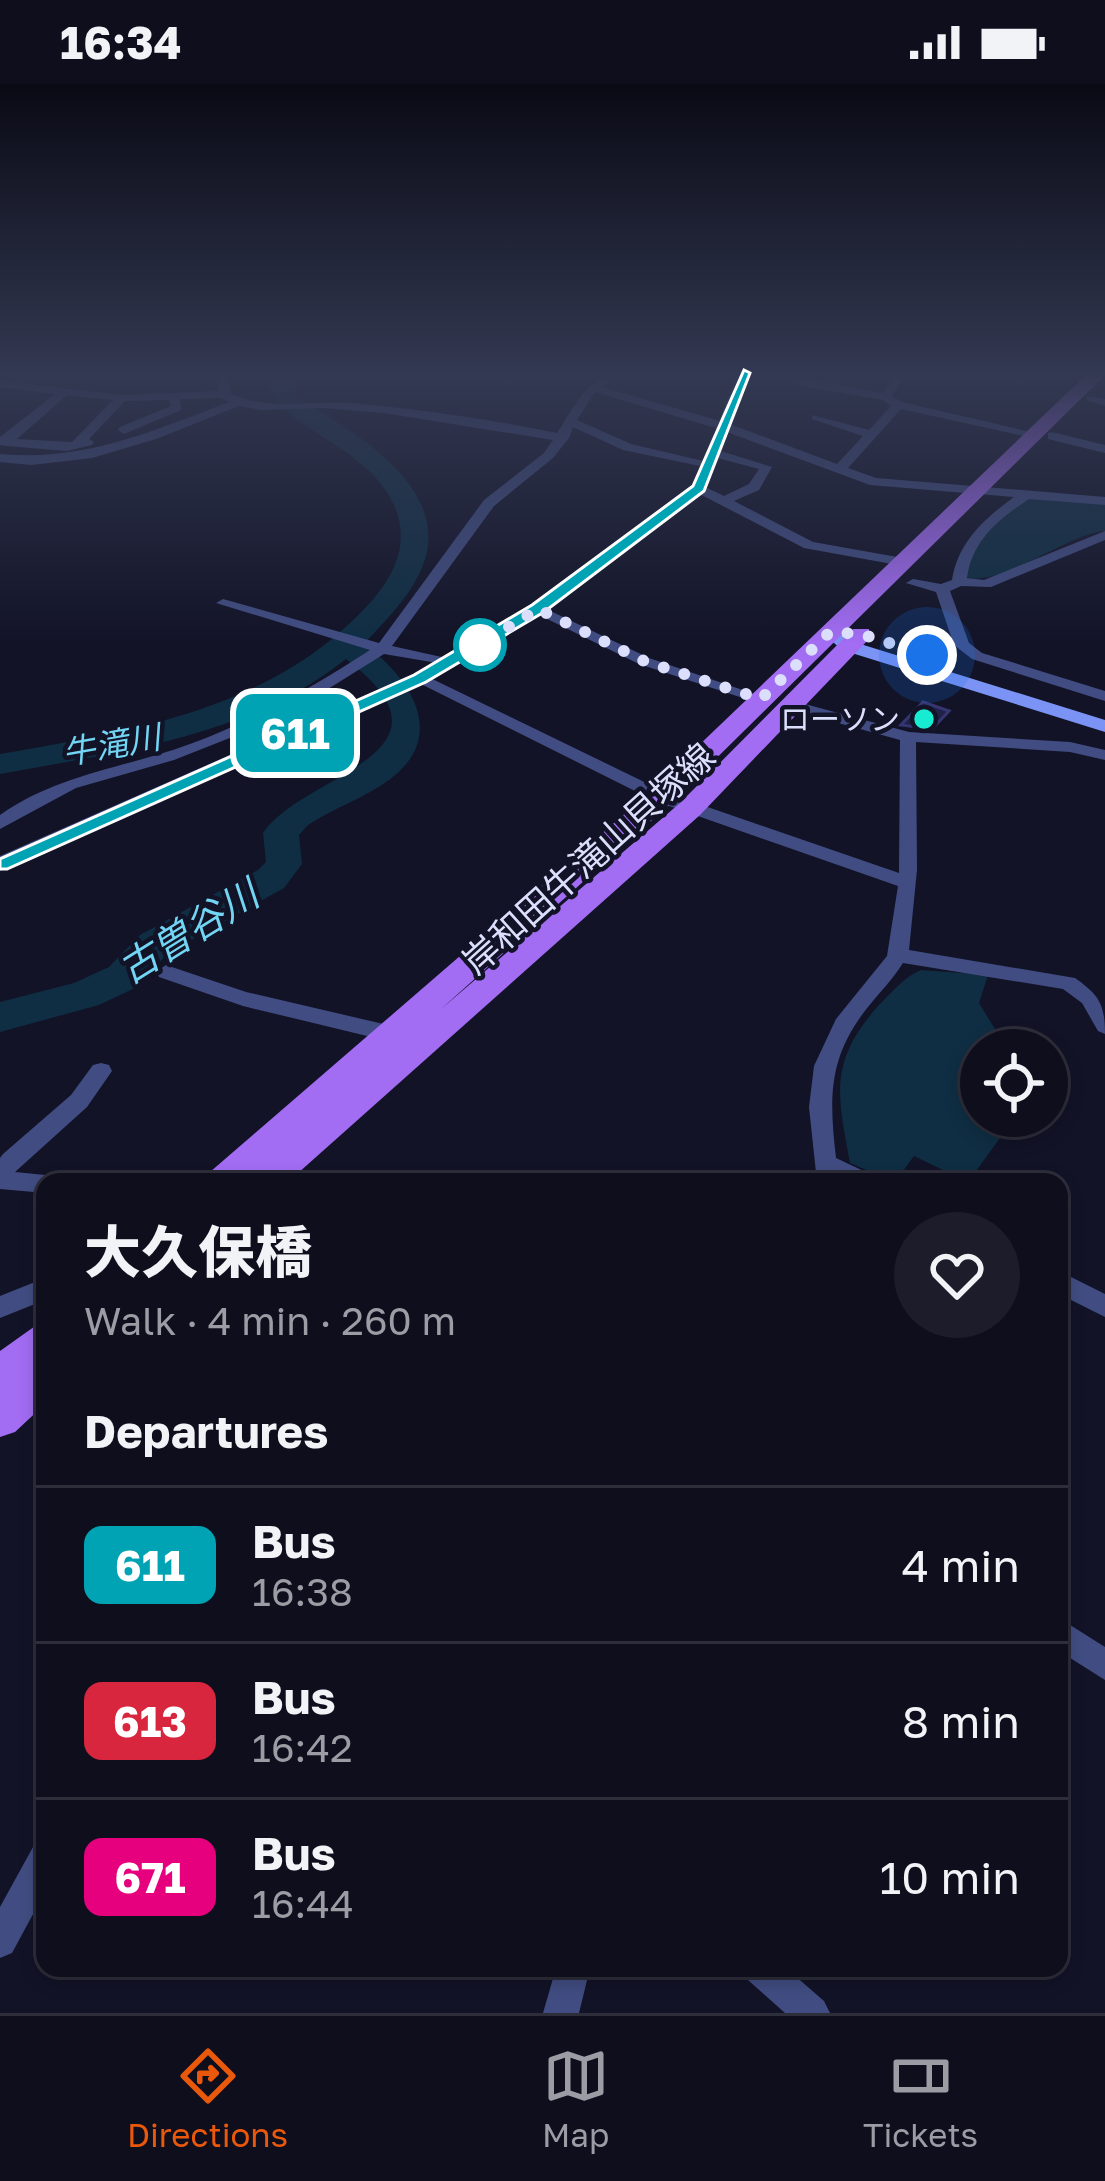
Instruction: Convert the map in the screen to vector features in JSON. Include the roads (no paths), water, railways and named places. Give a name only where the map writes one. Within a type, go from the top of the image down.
[{"type":"main road","name":"岸和田牛滝山貝塚線","points":[[274,1173],[690,809],[790,705],[846,637],[1014,463]]},
{"type":"main road","name":"岸和田牛滝山貝塚線","points":[[233,1173],[661,797],[761,699],[846,637]]},
{"type":"main road","points":[[846,637],[1105,711]]},
{"type":"main road","points":[[846,637],[1105,726]]},
{"type":"main road","points":[[0,1377],[36,1345]]},
{"type":"main road","points":[[0,1418],[36,1386]]},
{"type":"street","points":[[0,824],[51,788],[191,749],[281,711],[375,651],[489,503],[535,463]]},
{"type":"street","points":[[0,864],[450,663],[538,609],[699,488],[710,463]]},
{"type":"street","points":[[724,501],[754,488],[766,467],[742,463]]},
{"type":"street","points":[[818,463],[902,487],[1104,498]]},
{"type":"street","points":[[838,471],[846,463]]},
{"type":"street","points":[[699,488],[809,545],[951,585],[986,584],[1105,535]]},
{"type":"street","points":[[1027,494],[1009,502],[963,550],[951,585],[962,645],[976,656],[1105,696]]},
{"type":"street","points":[[223,603],[375,651],[450,663]]},
{"type":"street","points":[[538,609],[644,661],[761,699]]},
{"type":"street","points":[[413,681],[690,809],[906,882]]},
{"type":"street","points":[[790,705],[908,737],[1070,747],[1105,755]]},
{"type":"street","points":[[827,1172],[818,1108],[822,1060],[837,1029],[899,955],[906,882],[908,737]]},
{"type":"street","points":[[899,955],[1069,983],[1081,989],[1105,1026]]},
{"type":"street","points":[[166,972],[244,999],[392,1034]]},
{"type":"street","points":[[36,1183],[0,1178],[22,1148],[89,1094],[101,1071]]},
{"type":"street","points":[[1068,1287],[1105,1306]]},
{"type":"street","points":[[0,1307],[36,1293]]},
{"type":"street","points":[[1068,1639],[1105,1665]]},
{"type":"street","points":[[0,1941],[36,1875]]},
{"type":"street","points":[[561,2013],[570,1977]]},
{"type":"street","points":[[770,1977],[812,2013]]},
{"type":"water","points":[[1029,498],[1100,502],[1105,505],[1105,531],[994,576],[965,576],[972,552],[987,530]]},
{"type":"water","points":[[921,970],[988,975],[979,1003],[995,1029],[960,1029],[960,1137],[1001,1137],[975,1173],[949,1173],[914,1156],[902,1173],[874,1173],[850,1163],[840,1097],[844,1062],[878,1006]]},
{"type":"waterway","name":"牛滝川","points":[[0,764],[162,733],[214,718],[310,672],[353,639],[403,580],[415,547],[406,501],[378,463]]},
{"type":"waterway","name":"古曽谷川","points":[[0,1017],[85,995],[123,977],[154,944],[271,879],[284,864],[281,833],[295,818],[377,773],[393,759],[403,741],[403,706],[385,676],[347,646]]},
{"type":"place","name":"ローソン","points":[[924,719]]}]
